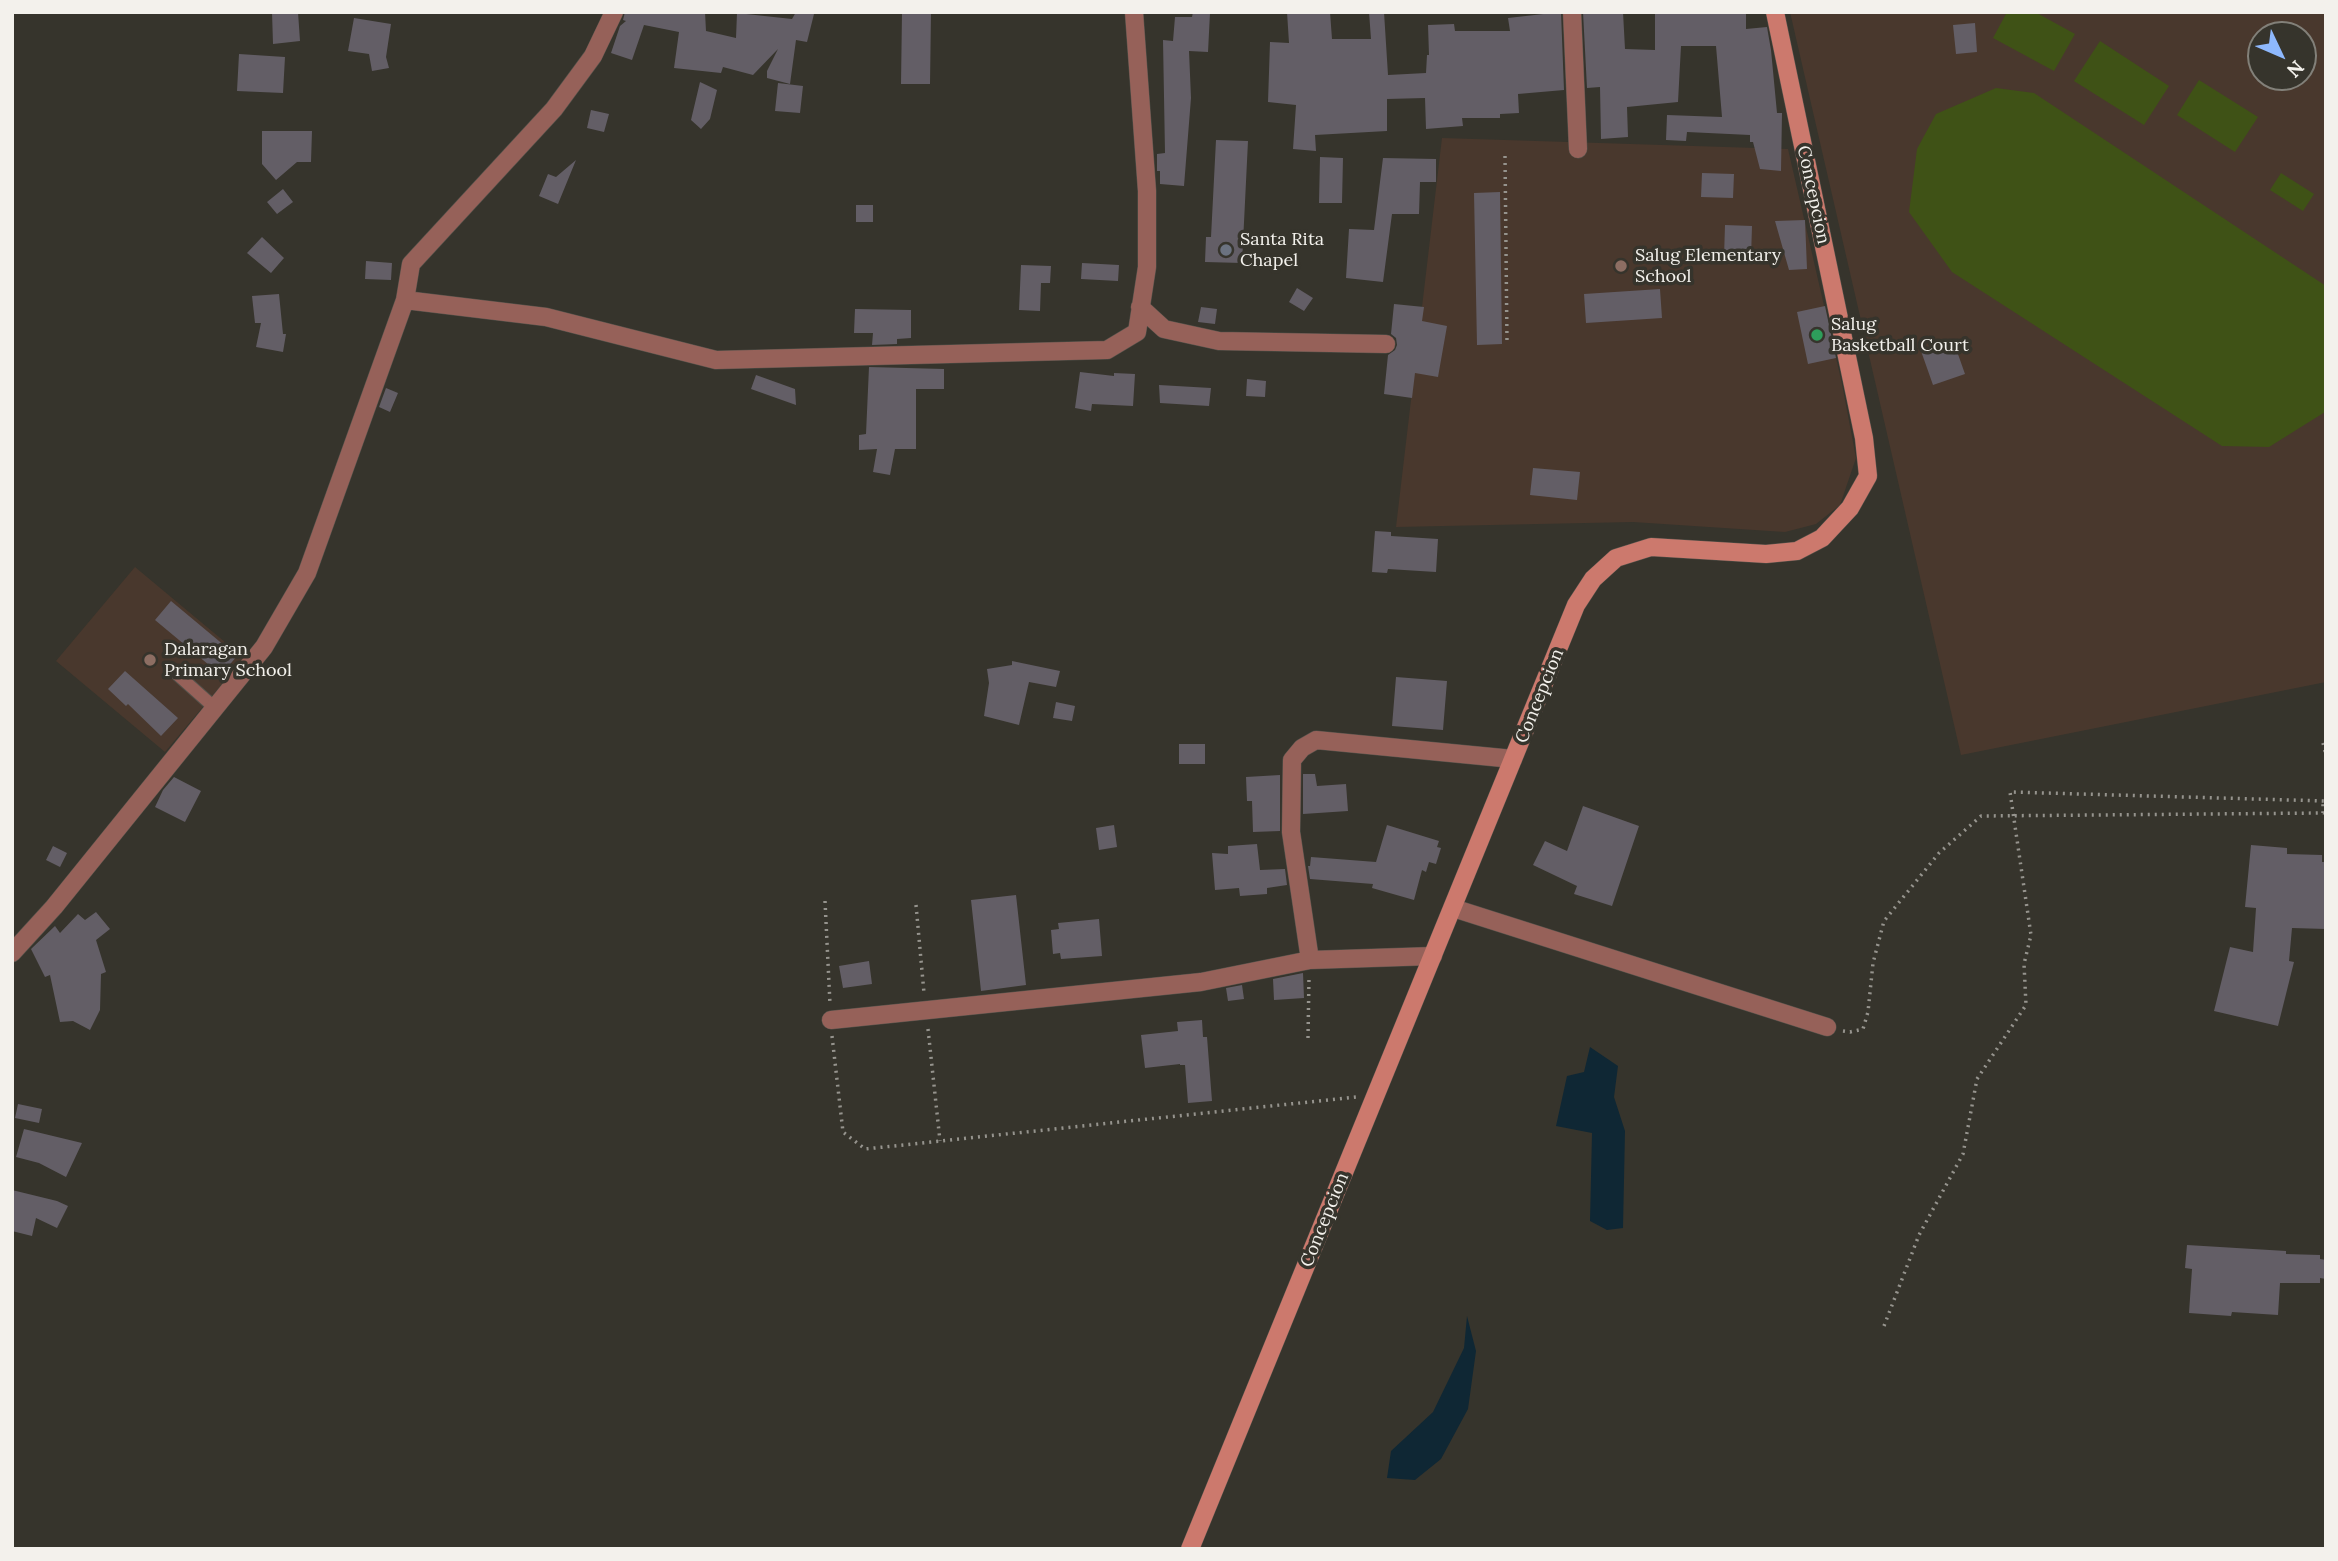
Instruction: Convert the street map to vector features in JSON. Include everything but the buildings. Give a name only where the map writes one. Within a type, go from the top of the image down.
[{"type":"main road","name":"Concepcion","points":[[1190,1549],[1576,605],[1593,579],[1616,558],[1651,547],[1766,554],[1797,551],[1822,538],[1850,508],[1868,476],[1864,438],[1775,12]]},
{"type":"street","points":[[12,953],[54,907],[264,647],[307,573],[405,300],[411,264],[554,109],[593,56],[614,12]]},
{"type":"street","points":[[405,300],[547,317],[716,360],[1107,350],[1136,332],[1147,267],[1147,191],[1134,12]]},
{"type":"street","points":[[1572,12],[1578,149]]},
{"type":"street","points":[[1140,307],[1164,329],[1219,341],[1385,344]]},
{"type":"street","points":[[1310,960],[1291,832],[1292,760],[1302,748],[1316,740],[1513,759]]},
{"type":"street","points":[[1453,908],[1827,1027]]},
{"type":"street","points":[[831,1020],[1201,982],[1310,960],[1433,956]]},
{"type":"lane","points":[[178,675],[215,708]]},
{"type":"path","points":[[1505,156],[1507,342]]},
{"type":"path","points":[[2323,743],[2326,755]]},
{"type":"path","points":[[1827,1027],[1850,1032],[1863,1029],[1868,1012],[1873,963],[1884,921],[1939,853],[1982,816],[2014,815],[2323,813],[2324,801],[2010,792],[2014,815],[2031,935],[2024,964],[2026,1004],[1977,1079],[1963,1154],[1919,1235],[1885,1326]]},
{"type":"path","points":[[825,901],[831,1020],[842,1132],[865,1149],[1376,1095]]},
{"type":"path","points":[[1308,1038],[1310,960]]},
{"type":"shaded area","points":[[1790,12],[2326,12],[2326,682],[1961,755]]},
{"type":"shaded area","name":"Salug Elementary School","points":[[1442,138],[1788,149],[1842,384],[1856,458],[1840,505],[1816,524],[1785,532],[1633,522],[1396,527]]},
{"type":"shaded area","name":"Dalaragan Primary School","points":[[135,567],[244,658],[165,752],[56,661]]},
{"type":"green space","points":[[2007,12],[2035,12],[2075,34],[2054,71],[1993,38]]},
{"type":"green space","points":[[2100,41],[2169,86],[2144,125],[2074,81]]},
{"type":"green space","points":[[2199,80],[2258,117],[2235,152],[2177,115]]},
{"type":"green space","points":[[1996,88],[2034,93],[2326,286],[2325,412],[2269,447],[2222,446],[1952,272],[1909,212],[1917,149],[1936,114]]},
{"type":"green space","points":[[2281,173],[2314,194],[2303,211],[2270,190]]},
{"type":"water","points":[[1590,1047],[1618,1066],[1614,1097],[1625,1131],[1623,1228],[1607,1230],[1590,1221],[1592,1133],[1556,1126],[1567,1076],[1584,1072]]},
{"type":"water","points":[[1467,1316],[1476,1351],[1468,1409],[1441,1459],[1415,1480],[1387,1478],[1391,1451],[1433,1412],[1464,1348]]},
{"type":"place","name":"Santa Rita Chapel","points":[[1226,250]]},
{"type":"place","name":"Salug Elementary School","points":[[1621,266]]},
{"type":"place","name":"Salug Basketball Court","points":[[1817,335]]},
{"type":"place","name":"Dalaragan Primary School","points":[[150,660]]}]
